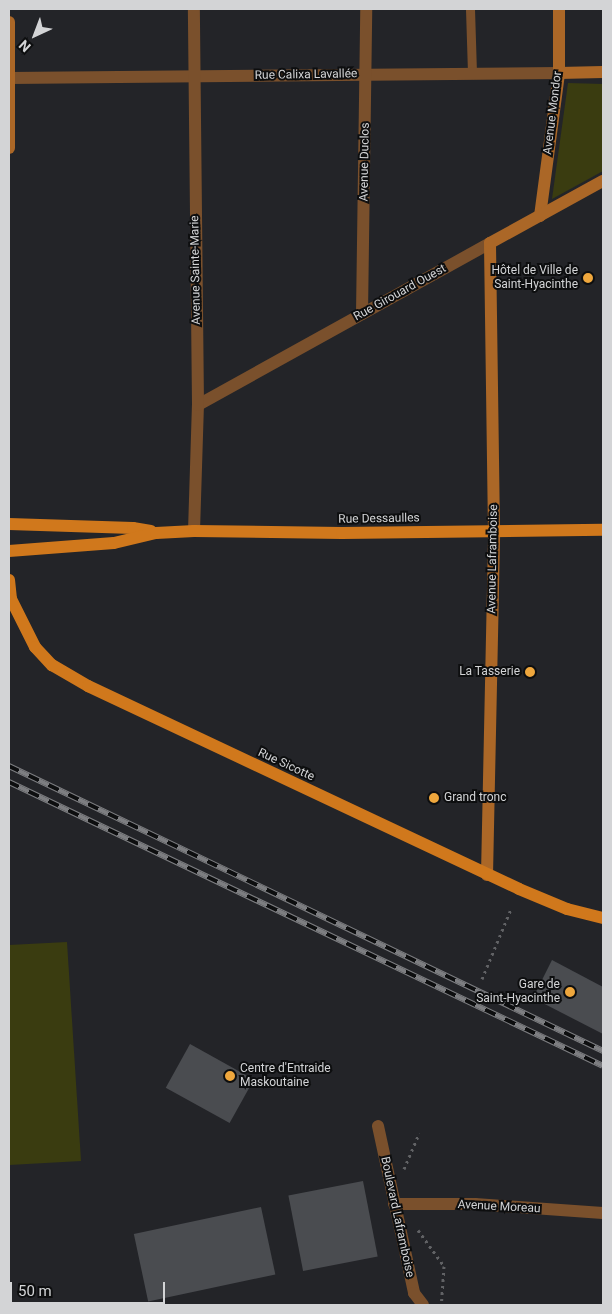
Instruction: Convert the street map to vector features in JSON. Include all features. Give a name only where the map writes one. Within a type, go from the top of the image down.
[{"type":"main road","name":"Rue Dessaulles","points":[[9,524],[132,528],[156,532],[603,530]]},
{"type":"main road","name":"Rue Dessaulles","points":[[9,551],[114,543],[156,532]]},
{"type":"main road","name":"Rue Sicotte","points":[[9,580],[11,599],[22,624],[35,647],[52,665],[143,713],[487,875],[567,909],[603,918]]},
{"type":"street","name":"Avenue Sainte-Marie","points":[[194,9],[198,405],[194,531]]},
{"type":"street","name":"Avenue Duclos","points":[[362,314],[366,9]]},
{"type":"street","name":"Avenue Mondor","points":[[540,216],[559,73],[559,9]]},
{"type":"street","points":[[9,22],[9,148]]},
{"type":"street","name":"Rue Calixa Lavallée","points":[[9,78],[603,72]]},
{"type":"street","name":"Rue Girouard Ouest","points":[[198,405],[603,181]]},
{"type":"street","name":"Avenue Laframboise","points":[[487,875],[494,531],[490,243]]},
{"type":"street","name":"Boulevard Laframboise","points":[[378,1126],[414,1293],[423,1305]]},
{"type":"street","name":"Avenue Moreau","points":[[394,1200],[603,1213]]},
{"type":"lane","points":[[470,9],[472,74]]},
{"type":"path","points":[[482,979],[511,909]]},
{"type":"path","points":[[394,1200],[419,1134]]},
{"type":"path","points":[[416,1227],[444,1266],[441,1305]]},
{"type":"shaded area","points":[[568,83],[603,84],[603,171],[552,199]]},
{"type":"shaded area","points":[[67,942],[81,1161],[9,1165],[9,945]]},
{"type":"building","name":"Gare de Saint-Hyacinthe","points":[[552,960],[603,987],[603,1034],[533,998]]},
{"type":"building","points":[[190,1044],[254,1079],[230,1123],[166,1088]]},
{"type":"building","points":[[363,1181],[378,1257],[303,1271],[288,1196]]},
{"type":"building","points":[[261,1207],[275,1274],[148,1302],[134,1234]]},
{"type":"railway","points":[[9,766],[603,1051]]},
{"type":"railway","points":[[9,782],[603,1066]]},
{"type":"place","name":"Hôtel de Ville de Saint-Hyacinthe","points":[[588,278]]},
{"type":"place","name":"La Tasserie","points":[[530,672]]},
{"type":"place","name":"Grand tronc","points":[[434,798]]},
{"type":"place","name":"Gare de Saint-Hyacinthe","points":[[570,992]]},
{"type":"place","name":"Centre d'Entraide Maskoutaine","points":[[230,1076]]}]
